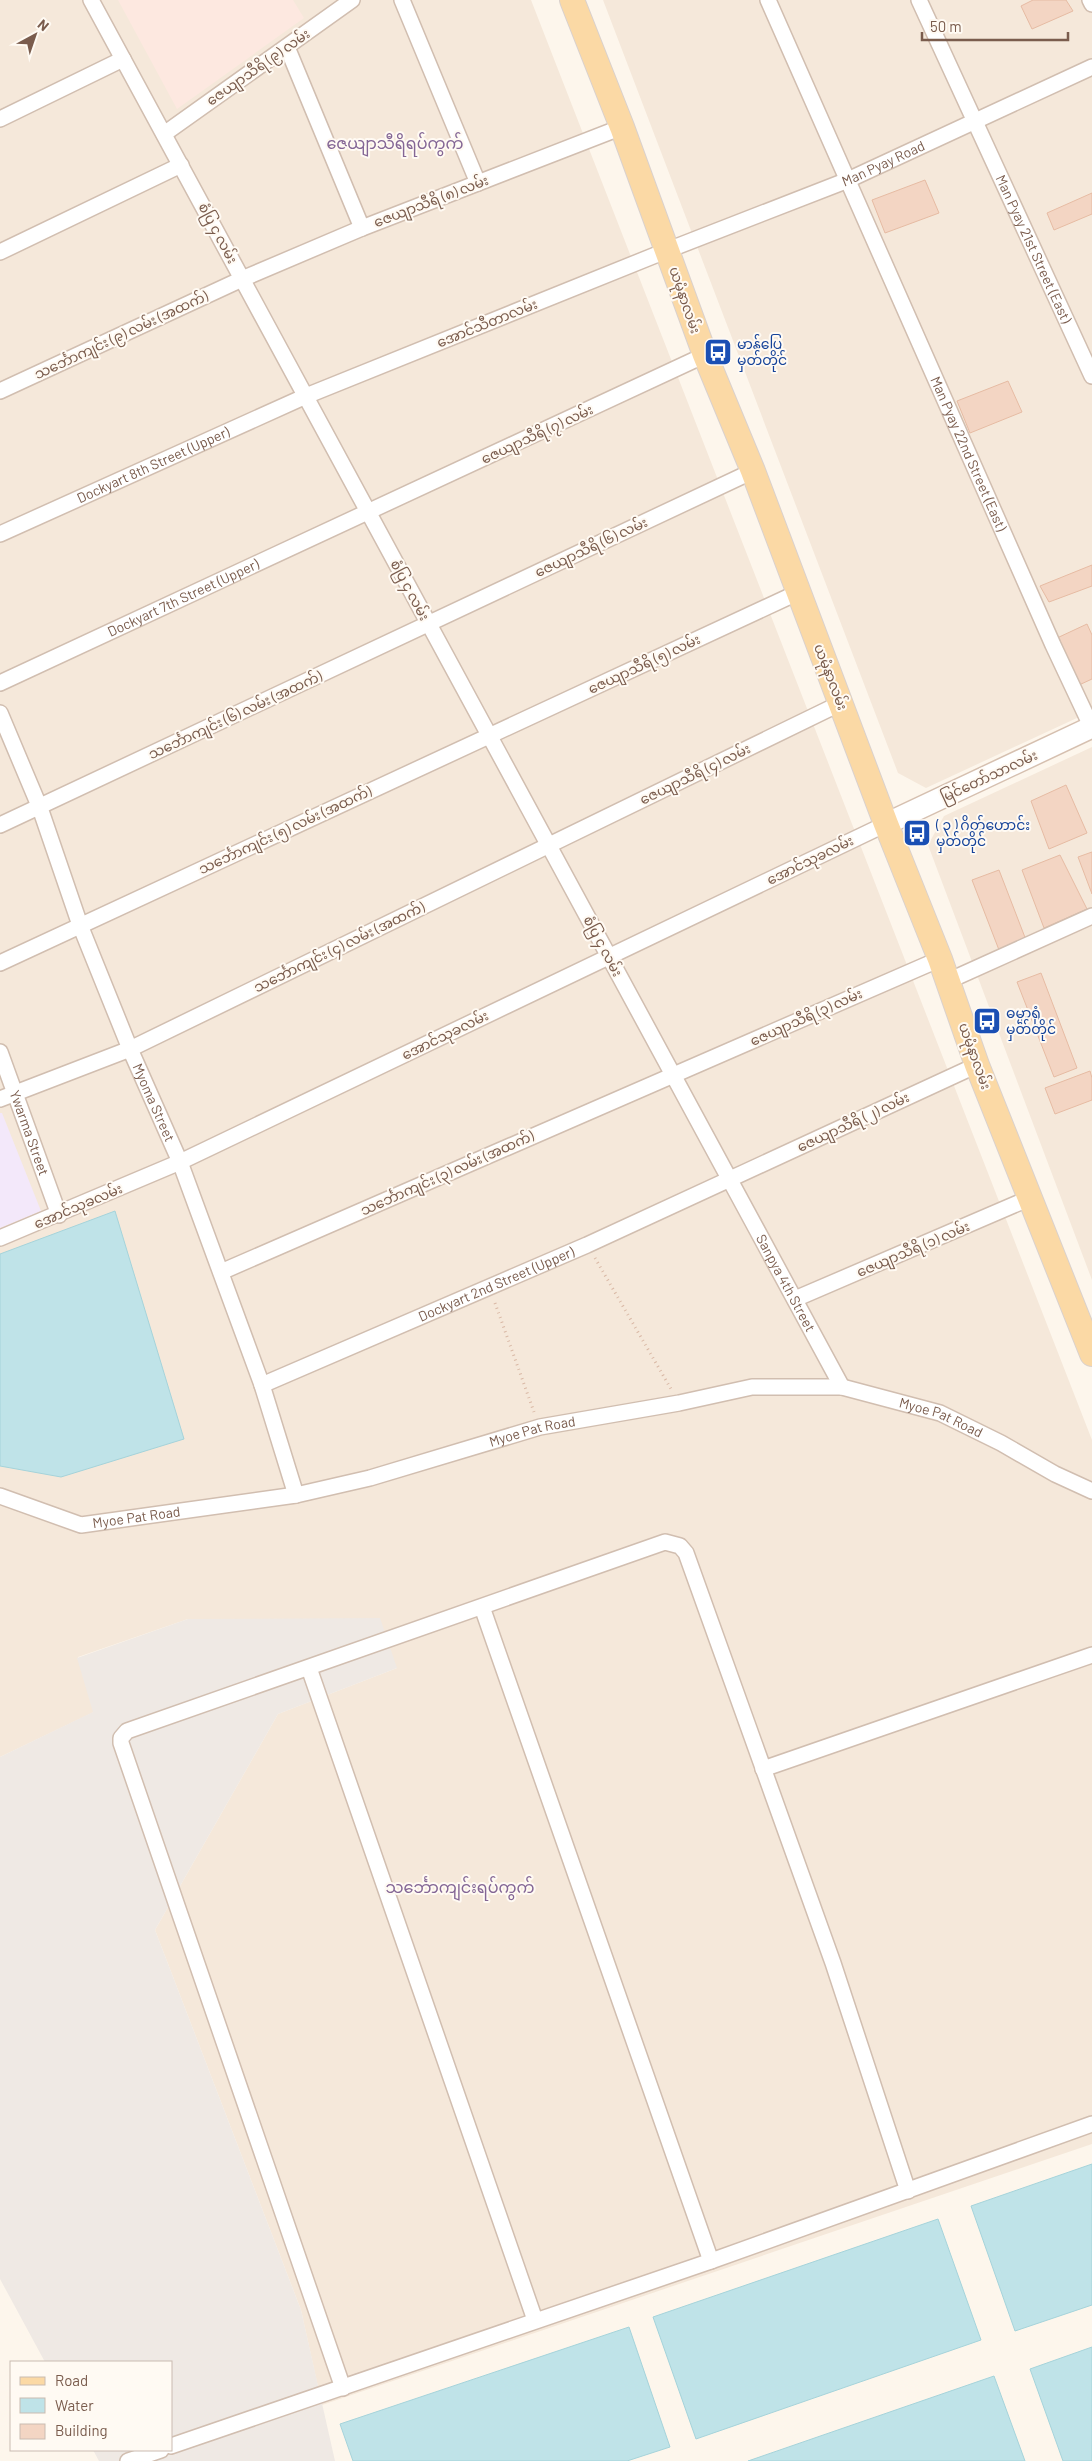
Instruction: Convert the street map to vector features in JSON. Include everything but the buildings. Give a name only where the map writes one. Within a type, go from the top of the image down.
[{"type":"main road","name":"ယမုံနာလမ်း","points":[[572,0],[668,250],[705,356],[753,471],[886,824],[940,959],[977,1065],[1092,1354]]},
{"type":"main road","name":"မြင်တော်သာလမ်း","points":[[886,824],[1092,727]]},
{"type":"street","name":"စံပြ ၄ လမ်း","points":[[91,0],[730,1179]]},
{"type":"street","name":"ဇေယျာသီရိ (၉) လမ်း","points":[[164,134],[352,0]]},
{"type":"street","points":[[402,0],[478,183]]},
{"type":"street","name":"Man Pyay 22nd Street (East)","points":[[768,0],[1049,636],[1092,727]]},
{"type":"street","name":"Man Pyay 21st Street (East)","points":[[920,0],[1092,376]]},
{"type":"street","points":[[1090,0],[1092,4]]},
{"type":"street","points":[[287,47],[362,228]]},
{"type":"street","points":[[0,119],[123,59]]},
{"type":"street","name":"Man Pyay Road","points":[[668,250],[848,180],[1092,67]]},
{"type":"street","name":"ဇေယျာသီရိ (၈) လမ်း","points":[[242,278],[362,228],[622,127]]},
{"type":"street","points":[[0,252],[180,165]]},
{"type":"street","name":"အောင်သီတာလမ်း","points":[[306,396],[668,250]]},
{"type":"street","name":"သင်္ဘောကျင်း (၉) လမ်း (အထက်)","points":[[0,391],[242,278]]},
{"type":"street","name":"ဇေယျာသီရိ (၇) လမ်း","points":[[368,512],[705,356]]},
{"type":"street","name":"Dockyart 8th Street (Upper)","points":[[0,534],[306,396]]},
{"type":"street","name":"ဇေယျာသီရိ (၆) လမ်း","points":[[429,623],[753,471]]},
{"type":"street","name":"Dockyart 7th Street (Upper)","points":[[0,683],[368,512]]},
{"type":"street","name":"ဇေယျာသီရိ (၅) လမ်း","points":[[489,736],[799,592]]},
{"type":"street","name":"သင်္ဘောကျင်း (၆) လမ်း (အထက်)","points":[[0,825],[40,808],[429,623]]},
{"type":"street","name":"ဇေယျာသီရိ (၄) လမ်း","points":[[549,845],[841,703]]},
{"type":"street","name":"Myoma Street","points":[[0,713],[40,808],[80,925],[130,1049],[180,1162],[262,1386],[296,1495]]},
{"type":"street","name":"သင်္ဘောကျင်း (၅) လမ်း (အထက်)","points":[[0,963],[489,736]]},
{"type":"street","name":"အောင်သုခလမ်း","points":[[0,1238],[59,1215],[180,1162],[886,824]]},
{"type":"street","name":"သင်္ဘောကျင်း (၄) လမ်း (အထက်)","points":[[0,1099],[130,1049],[549,845]]},
{"type":"street","points":[[948,981],[1092,916]]},
{"type":"street","name":"ဇေယျာသီရိ (၃) လမ်း","points":[[673,1075],[940,959]]},
{"type":"street","name":"Ywarma Street","points":[[0,1052],[59,1215]]},
{"type":"street","name":"ဇေယျာသီရိ (၂) လမ်း","points":[[730,1179],[977,1065]]},
{"type":"street","name":"သင်္ဘောကျင်း (၃) လမ်း (အထက်)","points":[[221,1272],[673,1075]]},
{"type":"street","name":"Dockyart 2nd Street (Upper)","points":[[262,1386],[587,1245],[730,1179]]},
{"type":"street","name":"Sanpya 4th Street","points":[[730,1179],[842,1387]]},
{"type":"street","name":"ဇေယျာသီရိ (၁) လမ်း","points":[[795,1299],[1030,1198]]},
{"type":"street","name":"Myoe Pat Road","points":[[0,1496],[81,1524],[296,1495],[370,1478],[540,1427],[679,1403],[752,1386],[842,1387],[940,1413],[1001,1443],[1055,1474],[1092,1491]]},
{"type":"street","points":[[343,2388],[121,1743],[121,1738],[127,1731],[665,1542],[680,1546],[686,1553],[833,1963],[908,2191]]},
{"type":"street","points":[[482,1607],[711,2261]]},
{"type":"street","points":[[763,1769],[1092,1655]]},
{"type":"street","points":[[309,1668],[535,2320]]},
{"type":"street","points":[[172,2446],[711,2261],[1092,2124]]},
{"type":"street","points":[[128,2461],[158,2451]]},
{"type":"path","points":[[587,1245],[679,1403]]},
{"type":"path","points":[[489,1286],[540,1427]]},
{"type":"shaded area","points":[[0,0],[531,0],[1092,1440],[1092,2144],[322,2405],[301,2310],[155,1930],[278,1714],[397,1668],[188,1619],[78,1657],[94,1712],[0,1757]]},
{"type":"shaded area","points":[[118,0],[293,0],[304,18],[177,109]]},
{"type":"shaded area","points":[[603,0],[1092,0],[1092,711],[926,788],[898,773]]},
{"type":"shaded area","points":[[1092,747],[1092,1280],[928,845],[944,816]]},
{"type":"shaded area","points":[[0,1113],[2,1113],[41,1211],[0,1228]]},
{"type":"shaded area","points":[[380,1618],[397,1668],[278,1714],[155,1930],[301,2310],[335,2461],[99,2461],[94,2451],[172,2451],[172,2361],[44,2361],[0,2279],[0,1757],[93,1712],[77,1658],[188,1619]]},
{"type":"water","points":[[115,1211],[184,1439],[61,1477],[0,1466],[0,1254]]},
{"type":"water","points":[[1092,2164],[1092,2305],[1015,2331],[971,2206]]},
{"type":"water","points":[[938,2219],[981,2340],[696,2439],[653,2317]]},
{"type":"water","points":[[629,2327],[670,2447],[627,2461],[353,2461],[340,2424]]},
{"type":"water","points":[[1092,2347],[1092,2461],[1063,2461],[1030,2369]]},
{"type":"water","points":[[994,2376],[1025,2461],[748,2461]]},
{"type":"place","name":"မာန်ပြေ မှတ်တိုင်","points":[[718,352]]},
{"type":"place","name":"( ၃ ) ဂိတ်ဟောင်း မှတ်တိုင်","points":[[917,833]]},
{"type":"place","name":"ဓမ္မာရုံ မှတ်တိုင်","points":[[987,1021]]},
{"type":"district","name":"ဇေယျာသီရိရပ်ကွက်","points":[[395,143]]},
{"type":"district","name":"သင်္ဘောကျင်းရပ်ကွက်","points":[[460,1887]]}]
